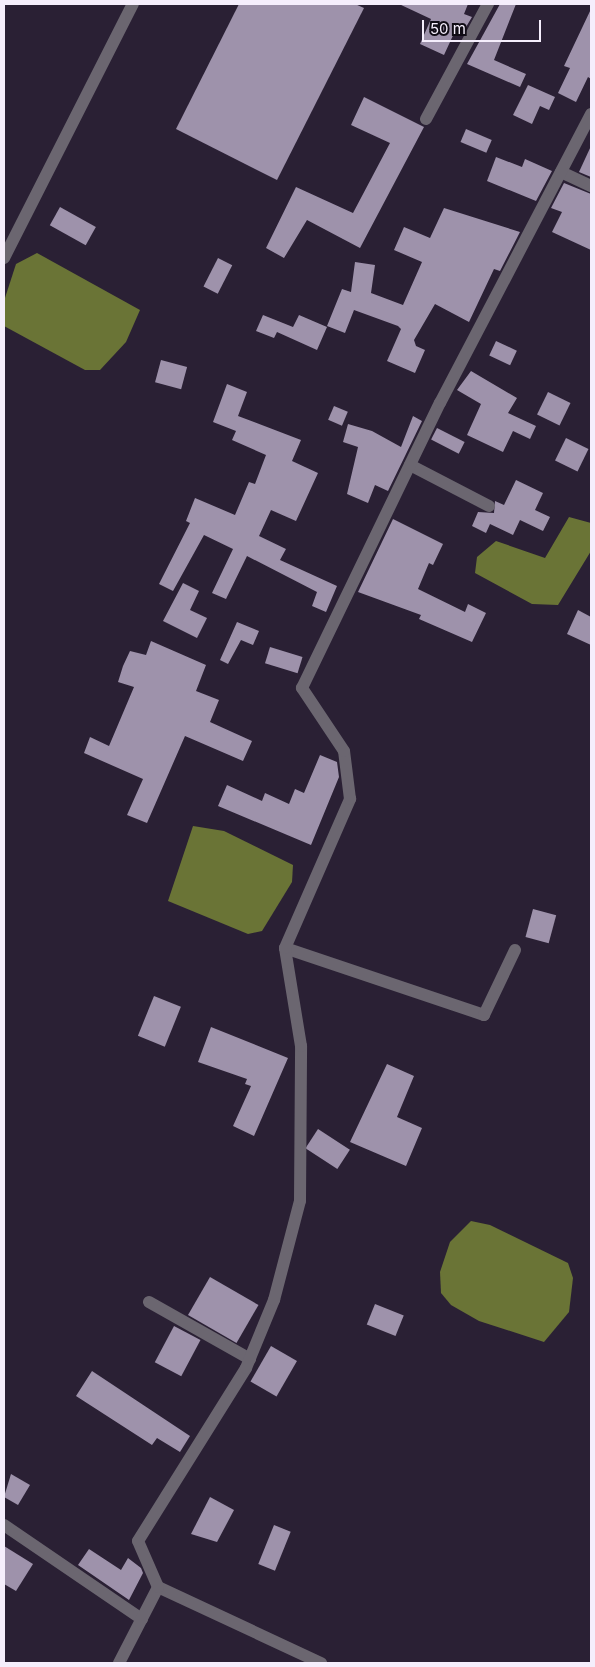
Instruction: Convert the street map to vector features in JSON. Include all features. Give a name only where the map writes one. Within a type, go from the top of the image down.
[{"type":"street","points":[[4,258],[133,4]]},
{"type":"street","points":[[426,119],[488,4]]},
{"type":"street","points":[[321,1663],[158,1587],[138,1541],[250,1360],[274,1300],[300,1201],[301,1046],[285,948],[350,799],[344,751],[302,688],[410,465],[591,114]]},
{"type":"street","points":[[561,172],[591,186]]},
{"type":"street","points":[[410,465],[489,506]]},
{"type":"street","points":[[285,948],[484,1016],[515,950]]},
{"type":"street","points":[[149,1302],[250,1360]]},
{"type":"street","points":[[4,1525],[142,1619]]},
{"type":"street","points":[[119,1663],[158,1587]]},
{"type":"shaded area","points":[[37,253],[140,310],[126,342],[100,370],[85,370],[4,326],[4,301],[16,264]]},
{"type":"shaded area","points":[[569,517],[591,523],[591,551],[558,605],[532,604],[475,573],[477,557],[496,541],[545,558]]},
{"type":"shaded area","points":[[193,826],[224,831],[293,865],[292,882],[262,931],[248,934],[168,901]]},
{"type":"shaded area","points":[[471,1221],[490,1225],[568,1263],[573,1278],[569,1312],[544,1342],[479,1321],[451,1305],[441,1293],[440,1272],[450,1242]]},
{"type":"building","points":[[239,4],[355,4],[364,8],[277,180],[176,129]]},
{"type":"building","points":[[399,4],[468,4],[464,14],[472,17],[463,32],[456,29],[444,55],[420,44],[431,19]]},
{"type":"building","points":[[500,4],[516,4],[494,60],[526,74],[520,87],[467,64]]},
{"type":"building","points":[[591,9],[591,79],[588,77],[576,102],[558,93],[570,68],[564,66]]},
{"type":"building","points":[[528,85],[555,97],[549,110],[540,106],[532,124],[513,115]]},
{"type":"building","points":[[364,97],[424,127],[360,248],[307,220],[284,258],[266,248],[296,187],[353,213],[390,143],[351,125]]},
{"type":"building","points":[[466,129],[492,140],[486,153],[461,142]]},
{"type":"building","points":[[591,146],[591,177],[579,172]]},
{"type":"building","points":[[496,157],[522,167],[525,159],[552,171],[536,201],[487,181]]},
{"type":"building","points":[[564,183],[591,194],[591,250],[552,232],[562,212],[551,208]]},
{"type":"building","points":[[60,207],[96,227],[86,245],[50,225]]},
{"type":"building","points":[[444,208],[520,232],[500,271],[494,269],[469,322],[435,304],[414,340],[416,346],[425,350],[415,373],[387,361],[401,329],[398,326],[354,310],[345,333],[327,326],[342,289],[351,292],[355,262],[375,265],[371,293],[403,305],[422,262],[394,250],[404,227],[430,238]]},
{"type":"building","points":[[218,258],[232,265],[218,294],[203,287]]},
{"type":"building","points":[[263,315],[293,327],[299,315],[327,327],[317,350],[277,332],[274,338],[256,331]]},
{"type":"building","points":[[496,341],[517,351],[510,365],[489,356]]},
{"type":"building","points":[[161,360],[187,367],[181,389],[155,382]]},
{"type":"building","points":[[471,371],[517,398],[508,413],[536,426],[530,439],[513,431],[503,452],[467,435],[481,404],[457,390]]},
{"type":"building","points":[[227,384],[247,392],[238,416],[301,440],[292,461],[318,473],[296,521],[271,510],[259,536],[286,549],[280,560],[337,586],[326,612],[312,606],[317,592],[247,556],[226,599],[212,593],[233,549],[204,535],[173,591],[159,584],[190,523],[186,521],[195,498],[235,515],[249,482],[255,484],[266,455],[232,440],[236,431],[213,422]]},
{"type":"building","points":[[548,392],[570,403],[560,425],[537,414]]},
{"type":"building","points":[[334,406],[348,412],[342,426],[328,420]]},
{"type":"building","points":[[413,416],[422,421],[388,491],[375,485],[368,503],[347,494],[358,447],[343,442],[348,424],[372,431],[401,447]]},
{"type":"building","points":[[437,428],[465,442],[459,454],[431,440]]},
{"type":"building","points":[[566,438],[588,449],[578,471],[555,460]]},
{"type":"building","points":[[516,480],[543,493],[535,510],[550,517],[543,531],[520,520],[513,535],[490,524],[486,533],[472,526],[478,512],[494,513],[495,501],[504,505]]},
{"type":"building","points":[[393,519],[443,544],[433,565],[429,563],[418,589],[465,612],[468,604],[486,613],[472,642],[419,619],[421,615],[358,592]]},
{"type":"building","points":[[183,583],[199,591],[190,610],[207,618],[197,638],[163,621]]},
{"type":"building","points":[[578,610],[591,617],[591,645],[567,634]]},
{"type":"building","points":[[237,622],[259,631],[253,645],[241,640],[228,664],[220,660]]},
{"type":"building","points":[[151,641],[206,665],[196,691],[219,700],[210,722],[252,741],[243,761],[185,736],[147,823],[127,815],[143,779],[84,753],[90,737],[109,746],[134,687],[118,682],[123,666],[130,651],[146,655]]},
{"type":"building","points":[[270,647],[303,657],[298,673],[265,663]]},
{"type":"building","points":[[320,755],[337,762],[339,777],[311,845],[218,806],[227,785],[262,801],[265,793],[289,804],[295,789],[304,793]]},
{"type":"building","points":[[533,909],[556,915],[549,943],[525,937]]},
{"type":"building","points":[[154,996],[181,1007],[165,1047],[138,1036]]},
{"type":"building","points":[[211,1027],[288,1058],[254,1136],[233,1126],[251,1086],[245,1084],[247,1079],[198,1062]]},
{"type":"building","points":[[387,1064],[414,1076],[397,1117],[422,1128],[406,1166],[350,1142]]},
{"type":"building","points":[[318,1129],[350,1150],[337,1169],[305,1148]]},
{"type":"building","points":[[210,1277],[258,1305],[236,1343],[188,1315]]},
{"type":"building","points":[[375,1304],[404,1316],[396,1336],[367,1324]]},
{"type":"building","points":[[174,1326],[200,1340],[181,1376],[155,1362]]},
{"type":"building","points":[[271,1346],[297,1361],[276,1397],[250,1382]]},
{"type":"building","points":[[92,1371],[190,1436],[180,1452],[157,1438],[152,1445],[76,1396]]},
{"type":"building","points":[[11,1474],[30,1485],[18,1505],[4,1497]]},
{"type":"building","points":[[210,1497],[234,1510],[217,1542],[191,1534]]},
{"type":"building","points":[[274,1525],[291,1532],[275,1571],[258,1564]]},
{"type":"building","points":[[4,1546],[33,1564],[16,1591],[4,1584]]},
{"type":"building","points":[[89,1549],[121,1570],[128,1558],[141,1568],[143,1573],[129,1600],[78,1565]]}]
